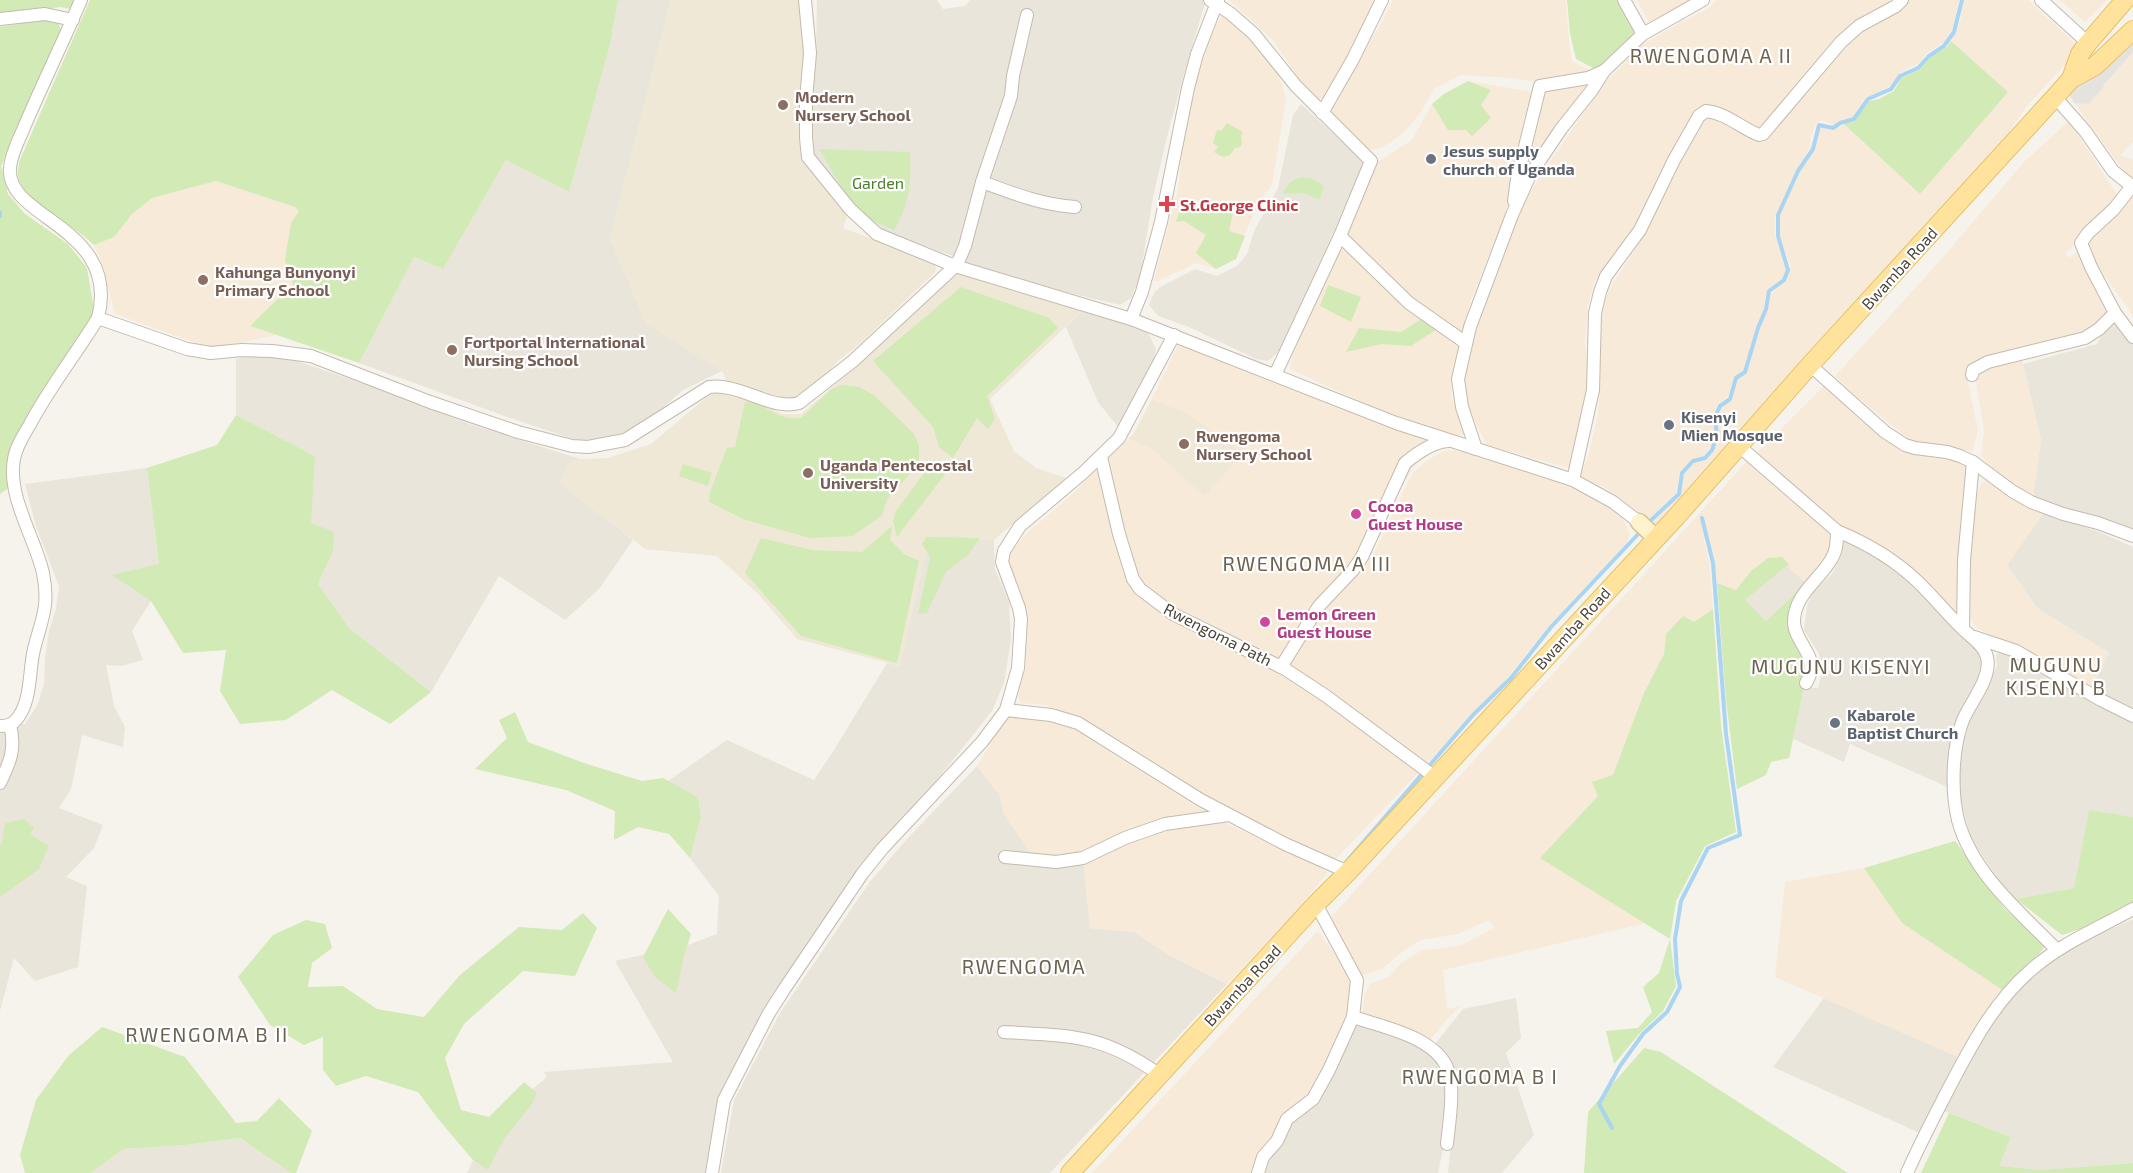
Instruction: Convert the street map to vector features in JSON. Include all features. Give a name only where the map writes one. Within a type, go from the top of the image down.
[{"type":"main road","name":"Bwamba Road","points":[[1070,1173],[1656,538],[1810,365],[2055,97],[2070,79],[2080,54],[2125,0]]},
{"type":"main road","name":"Bwamba Road","points":[[2070,79],[2095,66],[2133,30]]},
{"type":"street","points":[[0,783],[14,744],[5,726],[16,721],[21,712],[46,603],[42,573],[17,494],[13,471],[16,450],[72,354],[98,318],[101,306],[101,289],[96,270],[87,253],[74,238],[19,195],[15,190],[9,168],[40,89],[81,0]]},
{"type":"street","points":[[805,0],[810,53],[806,100],[808,157],[850,209],[877,234],[955,266],[1131,319],[1396,423],[1573,480],[1613,502],[1656,538]]},
{"type":"street","points":[[1322,113],[1353,59],[1382,0]]},
{"type":"street","points":[[1624,0],[1643,34]]},
{"type":"street","points":[[1476,449],[1462,407],[1458,379],[1470,327],[1512,215],[1530,175],[1604,71],[1643,34],[1703,0]]},
{"type":"street","points":[[1573,480],[1593,390],[1595,314],[1600,292],[1606,276],[1640,230],[1674,160],[1699,116],[1706,111],[1713,111],[1752,132],[1763,134],[1841,42],[1859,26],[1896,6],[1902,0]]},
{"type":"street","points":[[2041,0],[2088,43]]},
{"type":"street","points":[[1131,319],[1142,292],[1161,222],[1188,88],[1214,1],[1254,33],[1296,86],[1371,161],[1340,236],[1275,375]]},
{"type":"street","points":[[0,20],[45,14],[73,20]]},
{"type":"street","points":[[98,318],[187,349],[211,353],[242,350],[272,351],[311,356],[430,402],[561,444],[588,447],[612,444],[637,434],[709,387],[732,388],[789,406],[799,403],[853,361],[955,266],[965,246],[982,182],[1011,96],[1013,76],[1027,15]]},
{"type":"street","points":[[1512,215],[1517,179],[1540,86],[1588,78],[1604,71]]},
{"type":"street","points":[[2055,97],[2085,131],[2113,171],[2132,186],[2114,209],[2088,233],[2081,243],[2115,313],[2133,337]]},
{"type":"street","points":[[982,182],[1032,200],[1057,206],[1075,207]]},
{"type":"street","points":[[1340,236],[1408,303],[1466,343]]},
{"type":"street","points":[[1972,375],[1973,370],[1988,362],[2093,335],[2115,313]]},
{"type":"street","points":[[712,1173],[724,1100],[780,996],[869,866],[975,750],[1006,710],[1018,668],[1021,619],[1002,562],[1004,551],[1020,526],[1101,457],[1126,429],[1174,335]]},
{"type":"street","points":[[1810,365],[1885,432],[1905,445],[1947,452],[1973,462],[2031,502],[2133,536]]},
{"type":"street","points":[[1281,667],[1319,606],[1353,570],[1362,556],[1405,463],[1433,445],[1449,441]]},
{"type":"street","points":[[1739,446],[1838,531],[1853,537],[1892,560],[1918,582],[1944,611],[1982,647],[1987,655],[1988,667],[1980,689],[1963,722],[1959,738],[1954,788],[1959,821],[1966,843],[1983,870],[2008,900],[2058,950]]},
{"type":"street","name":"Rwengoma Path","points":[[1101,457],[1119,534],[1136,585],[1161,607],[1173,614],[1281,667],[1326,696],[1435,777]]},
{"type":"street","points":[[1967,632],[1964,560],[1973,462]]},
{"type":"street","points":[[1806,683],[1812,669],[1810,660],[1799,641],[1794,622],[1797,606],[1804,592],[1833,558],[1838,531]]},
{"type":"street","points":[[1967,632],[2016,651],[2133,716]]},
{"type":"street","points":[[1006,710],[1051,715],[1078,723],[1188,792],[1285,844],[1348,872]]},
{"type":"street","points":[[1005,857],[1056,862],[1083,858],[1125,838],[1165,824],[1230,815]]},
{"type":"street","points":[[1258,1173],[1263,1157],[1277,1141],[1287,1119],[1312,1099],[1329,1070],[1353,1017],[1357,980],[1316,904]]},
{"type":"street","points":[[1907,1173],[1920,1142],[1978,1035],[1996,1008],[2031,969],[2058,950],[2133,909]]},
{"type":"street","points":[[1353,1017],[1404,1033],[1440,1055],[1448,1071],[1449,1083],[1447,1144]]},
{"type":"street","points":[[1004,1032],[1071,1035],[1091,1039],[1128,1054],[1160,1075]]},
{"type":"shaded area","points":[[618,0],[671,0],[610,240],[684,345],[722,371],[683,390],[646,423],[627,436],[582,442],[359,363],[414,257],[443,269],[506,160],[569,191],[610,45]]},
{"type":"shaded area","points":[[671,0],[809,0],[800,128],[804,160],[848,214],[843,228],[935,262],[936,271],[861,343],[840,359],[809,393],[791,399],[728,383],[722,371],[646,324],[610,240]]},
{"type":"shaded area","points":[[817,0],[937,0],[943,9],[965,6],[970,0],[1206,0],[1167,137],[1153,197],[1140,277],[1131,298],[1120,305],[966,268],[967,261],[877,229],[812,153],[811,119],[816,60]]},
{"type":"shaded area","points":[[1229,0],[1377,0],[1327,98],[1316,99],[1272,39]]},
{"type":"shaded area","points":[[1393,0],[1566,0],[1572,61],[1596,74],[1549,84],[1512,78],[1460,75],[1434,89],[1418,116],[1402,134],[1381,148],[1369,150],[1327,108],[1381,24]]},
{"type":"shaded area","points":[[1637,0],[1698,0],[1649,22]]},
{"type":"shaded area","points":[[1717,0],[1959,0],[1953,28],[1944,42],[1926,54],[1920,62],[1901,72],[1891,85],[1875,95],[1866,97],[1852,118],[1838,121],[1833,125],[1821,120],[1816,124],[1811,136],[1810,148],[1798,167],[1775,217],[1775,235],[1786,269],[1783,278],[1767,290],[1745,369],[1733,379],[1733,386],[1728,396],[1717,406],[1713,417],[1715,435],[1711,446],[1704,455],[1690,461],[1679,474],[1677,492],[1649,519],[1608,489],[1580,476],[1589,454],[1598,413],[1600,386],[1597,341],[1601,310],[1610,288],[1642,239],[1683,157],[1709,113],[1764,143],[1770,133],[1702,105],[1633,233],[1595,280],[1588,305],[1585,341],[1588,377],[1577,449],[1569,468],[1487,445],[1466,404],[1465,375],[1475,333],[1525,200],[1547,166],[1602,86],[1642,45],[1706,10]]},
{"type":"shaded area","points":[[1964,0],[2028,0],[2080,48],[2026,107],[2005,138],[1746,429],[1655,527],[1652,523],[1680,495],[1683,474],[1693,462],[1705,460],[1712,451],[1718,438],[1717,416],[1721,406],[1730,401],[1738,379],[1746,374],[1771,294],[1786,280],[1791,266],[1779,237],[1780,215],[1799,173],[1815,150],[1820,127],[1832,130],[1844,124],[1920,194],[2008,92],[1951,41],[1960,22]]},
{"type":"shaded area","points":[[2060,0],[2107,0],[2085,22]]},
{"type":"shaded area","points":[[1222,14],[1251,34],[1274,66],[1282,85],[1286,99],[1272,185],[1259,202],[1233,260],[1216,269],[1196,263],[1154,281],[1178,188],[1185,131],[1196,80],[1208,44]]},
{"type":"shaded area","points":[[2133,42],[2133,52],[2088,104],[2074,103],[2070,96],[2070,89]]},
{"type":"shaded area","points":[[2133,52],[2133,142],[2120,155],[2133,160],[2133,177],[2126,173],[2074,103],[2088,104]]},
{"type":"shaded area","points":[[1468,81],[1533,92],[1526,111],[1506,213],[1471,300],[1452,373],[1451,397],[1462,423],[1464,435],[1455,435],[1379,410],[1290,369],[1292,358],[1371,166],[1412,140],[1432,104],[1444,94]]},
{"type":"shaded area","points":[[1586,83],[1521,181],[1536,114],[1546,90]]},
{"type":"shaded area","points":[[1301,104],[1364,162],[1280,350],[1268,361],[1256,359],[1189,327],[1158,316],[1149,305],[1154,293],[1160,287],[1195,269],[1217,276],[1237,266],[1247,254],[1255,229],[1278,188],[1293,115]]},
{"type":"shaded area","points":[[2069,121],[2118,196],[2065,254],[2069,258],[2077,252],[2090,266],[2113,307],[2091,334],[2021,357],[2041,440],[2033,497],[1992,470],[1981,455],[1984,430],[1974,371],[1966,374],[1978,430],[1972,452],[1910,440],[1835,376],[1939,262],[2024,162]]},
{"type":"shaded area","points":[[216,181],[295,207],[337,242],[250,326],[277,335],[213,349],[115,314],[101,259],[94,245],[114,237],[132,214],[152,198]]},
{"type":"shaded area","points":[[2131,196],[2133,198],[2133,318],[2083,246],[2114,217]]},
{"type":"shaded area","name":"Uganda Pentecostal University","points":[[955,273],[1085,308],[990,399],[1014,451],[1036,468],[1066,478],[994,540],[950,535],[925,555],[900,666],[797,639],[758,594],[717,556],[645,549],[560,483],[568,464],[580,459],[608,458],[651,444],[713,392],[760,403],[783,414],[801,414],[856,367]]},
{"type":"shaded area","points":[[1085,308],[1148,333],[1156,349],[1151,373],[1134,408],[1118,427],[1098,402],[1066,327]]},
{"type":"shaded area","points":[[2118,319],[2133,335],[2133,531],[2033,497],[2041,440],[2023,364],[2097,344],[2109,323]]},
{"type":"shaded area","points":[[1182,337],[1252,372],[1407,433],[1438,442],[1433,452],[1414,466],[1394,501],[1382,533],[1350,578],[1325,603],[1285,663],[1318,616],[1373,555],[1412,474],[1425,462],[1443,451],[1455,450],[1559,478],[1603,500],[1622,517],[1630,534],[1627,543],[1547,628],[1501,686],[1333,862],[1197,794],[1086,721],[1044,705],[1021,703],[1018,696],[1026,667],[1027,612],[1008,564],[1013,549],[1028,532],[1065,501],[1128,439],[1151,448],[1205,496],[1188,414],[1152,399]]},
{"type":"shaded area","points":[[268,351],[373,387],[472,425],[580,459],[568,464],[560,483],[633,540],[599,589],[565,620],[499,576],[431,692],[349,628],[318,584],[333,551],[310,523],[315,456],[236,415],[236,359]]},
{"type":"shaded area","points":[[1827,383],[1887,438],[1960,460],[1968,467],[1958,615],[1953,615],[1921,575],[1893,553],[1835,525],[1807,503],[1757,453]]},
{"type":"shaded area","name":"Rwengoma Nursery School","points":[[1152,399],[1188,414],[1242,453],[1205,496],[1151,448],[1128,439],[1134,433]]},
{"type":"shaded area","points":[[1748,460],[1782,487],[1814,519],[1831,530],[1833,543],[1830,558],[1806,583],[1786,565],[1789,564],[1782,557],[1768,558],[1751,571],[1736,590],[1717,583],[1714,555],[1703,536],[1709,562],[1713,609],[1694,622],[1666,634],[1664,654],[1644,693],[1613,775],[1599,796],[1540,858],[1647,923],[1443,970],[1447,1009],[1461,1006],[1429,1041],[1362,1013],[1365,993],[1372,983],[1389,977],[1401,963],[1424,949],[1462,945],[1494,928],[1489,920],[1458,934],[1421,940],[1403,951],[1382,969],[1361,976],[1331,917]]},
{"type":"shaded area","points":[[147,468],[159,565],[113,575],[151,601],[132,631],[143,660],[121,666],[106,665],[114,706],[125,727],[123,747],[82,735],[71,789],[59,808],[103,825],[94,848],[66,877],[87,886],[78,967],[35,981],[14,958],[0,1011],[0,725],[25,724],[37,706],[44,684],[49,631],[56,609],[59,586],[36,526],[25,484]]},
{"type":"shaded area","points":[[1986,480],[2028,508],[2044,512],[2007,565],[2037,608],[2109,653],[2091,688],[2005,641],[1978,629],[1968,616],[1968,541],[1974,501],[1981,484]]},
{"type":"shaded area","points":[[2044,512],[2133,547],[2133,710],[2091,688],[2109,653],[2037,608],[2007,565]]},
{"type":"shaded area","points":[[950,535],[994,540],[995,569],[1009,602],[1011,640],[1004,683],[992,711],[909,815],[867,863],[722,1102],[705,1173],[467,1173],[476,1154],[467,1144],[547,1077],[544,1072],[673,1062],[615,961],[688,945],[717,934],[719,896],[690,858],[701,817],[698,797],[668,781],[727,740],[814,780],[887,663],[900,666],[925,555]]},
{"type":"shaded area","points":[[1843,536],[1911,579],[1951,626],[1981,651],[1984,673],[1960,720],[1950,788],[1850,744],[1844,762],[1793,739],[1804,687],[1818,688],[1823,667],[1818,652],[1804,630],[1807,605],[1814,591],[1832,574],[1842,554]]},
{"type":"shaded area","points":[[1786,565],[1806,583],[1766,621],[1745,600]]},
{"type":"shaded area","points":[[2001,652],[2038,669],[2133,722],[2133,817],[2089,811],[2074,888],[2016,899],[2000,882],[1971,839],[1961,801],[1959,758],[1967,726],[1997,666],[1996,655]]},
{"type":"shaded area","points":[[1019,716],[1053,721],[1078,731],[1194,805],[1216,816],[1165,829],[1223,822],[1306,859],[1328,872],[1297,910],[1227,984],[1167,954],[1134,932],[1090,928],[1083,858],[1038,864],[1004,815],[1000,796],[977,766],[1006,719]]},
{"type":"shaded area","points":[[977,766],[1000,796],[1004,815],[1083,858],[1090,928],[1134,932],[1167,954],[1227,984],[1050,1173],[721,1173],[734,1100],[780,1013],[869,883],[907,839]]},
{"type":"shaded area","points":[[1864,868],[1902,923],[2004,991],[1972,1032],[1960,1058],[1775,977],[1785,882]]},
{"type":"shaded area","points":[[2133,919],[2133,1163],[2041,1170],[1998,1166],[2011,1137],[1944,1111],[1980,1039],[2032,972],[2081,943]]},
{"type":"shaded area","points":[[1318,931],[1354,981],[1351,1013],[1332,1061],[1256,1173],[1092,1173]]},
{"type":"shaded area","points":[[1516,998],[1521,1038],[1506,1053],[1534,1135],[1502,1173],[1448,1173],[1455,1107],[1452,1073],[1435,1044],[1463,1009]]},
{"type":"shaded area","points":[[1824,998],[1960,1058],[1922,1134],[1773,1067]]},
{"type":"shaded area","points":[[1354,1023],[1401,1036],[1427,1048],[1448,1075],[1447,1129],[1438,1173],[1261,1173],[1264,1159],[1293,1118],[1312,1105],[1339,1064],[1344,1043]]},
{"type":"shaded area","points":[[240,1138],[291,1173],[91,1173],[123,1149],[185,1145]]},
{"type":"green space","points":[[0,0],[75,0],[71,9],[61,7],[0,15]]},
{"type":"green space","points":[[90,0],[618,0],[610,45],[569,192],[506,160],[443,269],[414,257],[359,363],[250,326],[293,284],[285,260],[291,223],[299,211],[295,207],[216,181],[152,198],[132,214],[114,237],[94,245],[38,203],[21,185],[18,174],[19,162]]},
{"type":"green space","points":[[1567,0],[1631,0],[1646,29],[1603,73],[1576,59],[1570,33]]},
{"type":"green space","points":[[40,20],[58,22],[62,32],[36,95],[16,131],[1,166],[8,194],[25,214],[68,244],[87,268],[94,310],[85,331],[29,413],[15,449],[9,488],[0,494],[0,27]]},
{"type":"green space","points":[[1951,41],[2008,92],[1920,194],[1844,124],[1855,121],[1869,101],[1879,99],[1894,91],[1901,78],[1919,70]]},
{"type":"green space","points":[[1468,81],[1491,90],[1481,105],[1491,118],[1472,136],[1466,130],[1448,130],[1432,104],[1444,94]]},
{"type":"green space","points":[[1227,123],[1243,132],[1242,143],[1230,155],[1223,157],[1214,152],[1218,147],[1213,143],[1217,130],[1221,131]]},
{"type":"green space","name":"Garden","points":[[819,149],[910,152],[908,192],[903,211],[894,230],[872,220],[859,209],[846,193]]},
{"type":"green space","points":[[1301,177],[1313,179],[1324,186],[1319,200],[1304,193],[1283,194],[1290,183]]},
{"type":"green space","points":[[1182,203],[1214,212],[1233,212],[1229,231],[1245,236],[1236,259],[1216,269],[1196,253],[1206,235],[1184,221],[1176,222]]},
{"type":"green space","points":[[1328,285],[1361,297],[1351,322],[1320,306]]},
{"type":"green space","points":[[961,287],[1049,318],[1058,328],[987,396],[995,419],[988,429],[977,418],[953,458],[939,447],[933,427],[873,361]]},
{"type":"green space","points":[[1428,315],[1437,329],[1411,346],[1382,344],[1346,352],[1359,328],[1401,332]]},
{"type":"green space","points":[[841,385],[859,387],[874,395],[914,434],[919,445],[919,464],[888,498],[882,515],[853,536],[810,538],[743,519],[709,502],[710,492],[727,448],[735,447],[745,402],[759,405],[785,417],[801,418],[830,390]]},
{"type":"green space","points":[[236,415],[315,456],[311,523],[334,532],[333,551],[318,584],[349,628],[431,692],[390,724],[332,690],[286,720],[240,724],[220,691],[226,650],[183,653],[151,601],[112,575],[159,564],[147,468],[217,445]]},
{"type":"green space","points":[[934,460],[948,470],[897,537],[893,521],[896,511]]},
{"type":"green space","points":[[683,464],[712,473],[708,486],[679,476]]},
{"type":"green space","points":[[892,526],[890,540],[904,554],[919,561],[897,663],[801,636],[745,573],[761,538],[812,550],[862,552]]},
{"type":"green space","points":[[926,537],[980,538],[968,555],[946,572],[927,613],[918,614],[930,557],[922,544]]},
{"type":"green space","points":[[1782,557],[1789,564],[1745,600],[1766,621],[1806,583],[1797,633],[1814,669],[1810,688],[1804,687],[1789,758],[1771,762],[1766,775],[1737,789],[1726,700],[1717,583],[1736,590],[1751,571],[1768,558]]},
{"type":"green space","points":[[1713,609],[1721,726],[1736,832],[1705,846],[1676,901],[1670,939],[1540,858],[1598,796],[1592,782],[1613,775],[1644,693],[1664,654],[1666,634],[1683,616],[1694,622]]},
{"type":"green space","points":[[515,712],[528,742],[642,781],[663,778],[698,797],[701,817],[690,858],[669,834],[638,827],[614,840],[615,811],[566,790],[475,769],[507,738],[499,720]]},
{"type":"green space","points":[[2089,810],[2133,817],[2133,903],[2090,926],[2062,935],[2016,899],[2074,888]]},
{"type":"green space","points":[[24,819],[34,828],[30,835],[49,846],[39,869],[0,897],[0,845],[5,823]]},
{"type":"green space","points":[[1955,841],[2005,909],[2042,940],[2045,947],[2004,991],[1902,923],[1864,868]]},
{"type":"green space","points":[[668,909],[691,934],[676,993],[654,976],[643,957]]},
{"type":"green space","points":[[583,913],[597,928],[575,976],[523,971],[464,1024],[445,1058],[461,1110],[489,1117],[524,1082],[537,1093],[532,1104],[504,1139],[488,1170],[472,1159],[418,1092],[366,1076],[336,1086],[323,1070],[323,1037],[304,1045],[270,1025],[238,977],[273,935],[306,920],[325,924],[332,948],[312,963],[308,987],[343,986],[377,1009],[424,1017],[460,975],[519,927],[562,930]]},
{"type":"green space","points":[[1670,939],[1676,986],[1663,1011],[1639,1034],[1614,1064],[1606,1031],[1638,1028],[1652,1012],[1643,987],[1659,973]]},
{"type":"green space","points":[[102,1027],[185,1057],[236,1123],[257,1121],[279,1098],[312,1131],[296,1173],[291,1173],[240,1138],[185,1145],[123,1149],[91,1173],[25,1173],[20,1155],[36,1100],[68,1056]]},
{"type":"green space","points":[[1644,1048],[1661,1052],[1848,1173],[1584,1173],[1588,1112]]},
{"type":"green space","points":[[1949,1113],[2011,1137],[1999,1166],[2041,1170],[2133,1163],[2133,1173],[1921,1173]]},
{"type":"waterway","points":[[1648,523],[1679,494],[1682,473],[1693,461],[1705,458],[1712,450],[1717,436],[1715,417],[1720,406],[1730,399],[1736,378],[1745,372],[1766,309],[1769,291],[1784,280],[1788,270],[1778,236],[1778,215],[1798,171],[1813,149],[1819,125],[1833,128],[1840,123],[1854,119],[1868,99],[1891,89],[1900,76],[1918,68],[1929,56],[1944,46],[1954,32],[1962,0]]},
{"type":"waterway","points":[[1612,1128],[1599,1104],[1620,1066],[1643,1034],[1667,1012],[1680,987],[1675,939],[1681,901],[1708,848],[1740,835],[1726,734],[1713,563],[1702,518]]},
{"type":"waterway","points":[[1347,861],[1473,715],[1511,678],[1551,627],[1641,531]]},
{"type":"place","name":"Modern Nursery School","points":[[783,105]]},
{"type":"place","name":"Jesus supply church of Uganda","points":[[1431,159]]},
{"type":"place","name":"St.George Clinic","points":[[1167,204]]},
{"type":"place","name":"Kahunga Bunyonyi Primary School","points":[[203,280]]},
{"type":"place","name":"Fortportal International Nursing School","points":[[452,350]]},
{"type":"place","name":"Kisenyi Mien Mosque","points":[[1669,425]]},
{"type":"place","name":"Rwengoma Nursery School","points":[[1184,444]]},
{"type":"place","name":"Uganda Pentecostal University","points":[[808,473]]},
{"type":"place","name":"Cocoa Guest House","points":[[1356,514]]},
{"type":"place","name":"Lemon Green Guest House","points":[[1265,622]]},
{"type":"place","name":"Kabarole Baptist Church","points":[[1835,723]]},
{"type":"district","name":"RWENGOMA A II","points":[[1711,55]]},
{"type":"district","name":"RWENGOMA A III","points":[[1307,563]]},
{"type":"district","name":"MUGUNU KISENYI","points":[[1841,666]]},
{"type":"district","name":"MUGUNU KISENYI B","points":[[2056,676]]},
{"type":"district","name":"RWENGOMA","points":[[1024,966]]},
{"type":"district","name":"RWENGOMA B II","points":[[207,1034]]},
{"type":"district","name":"RWENGOMA B I","points":[[1480,1076]]}]
